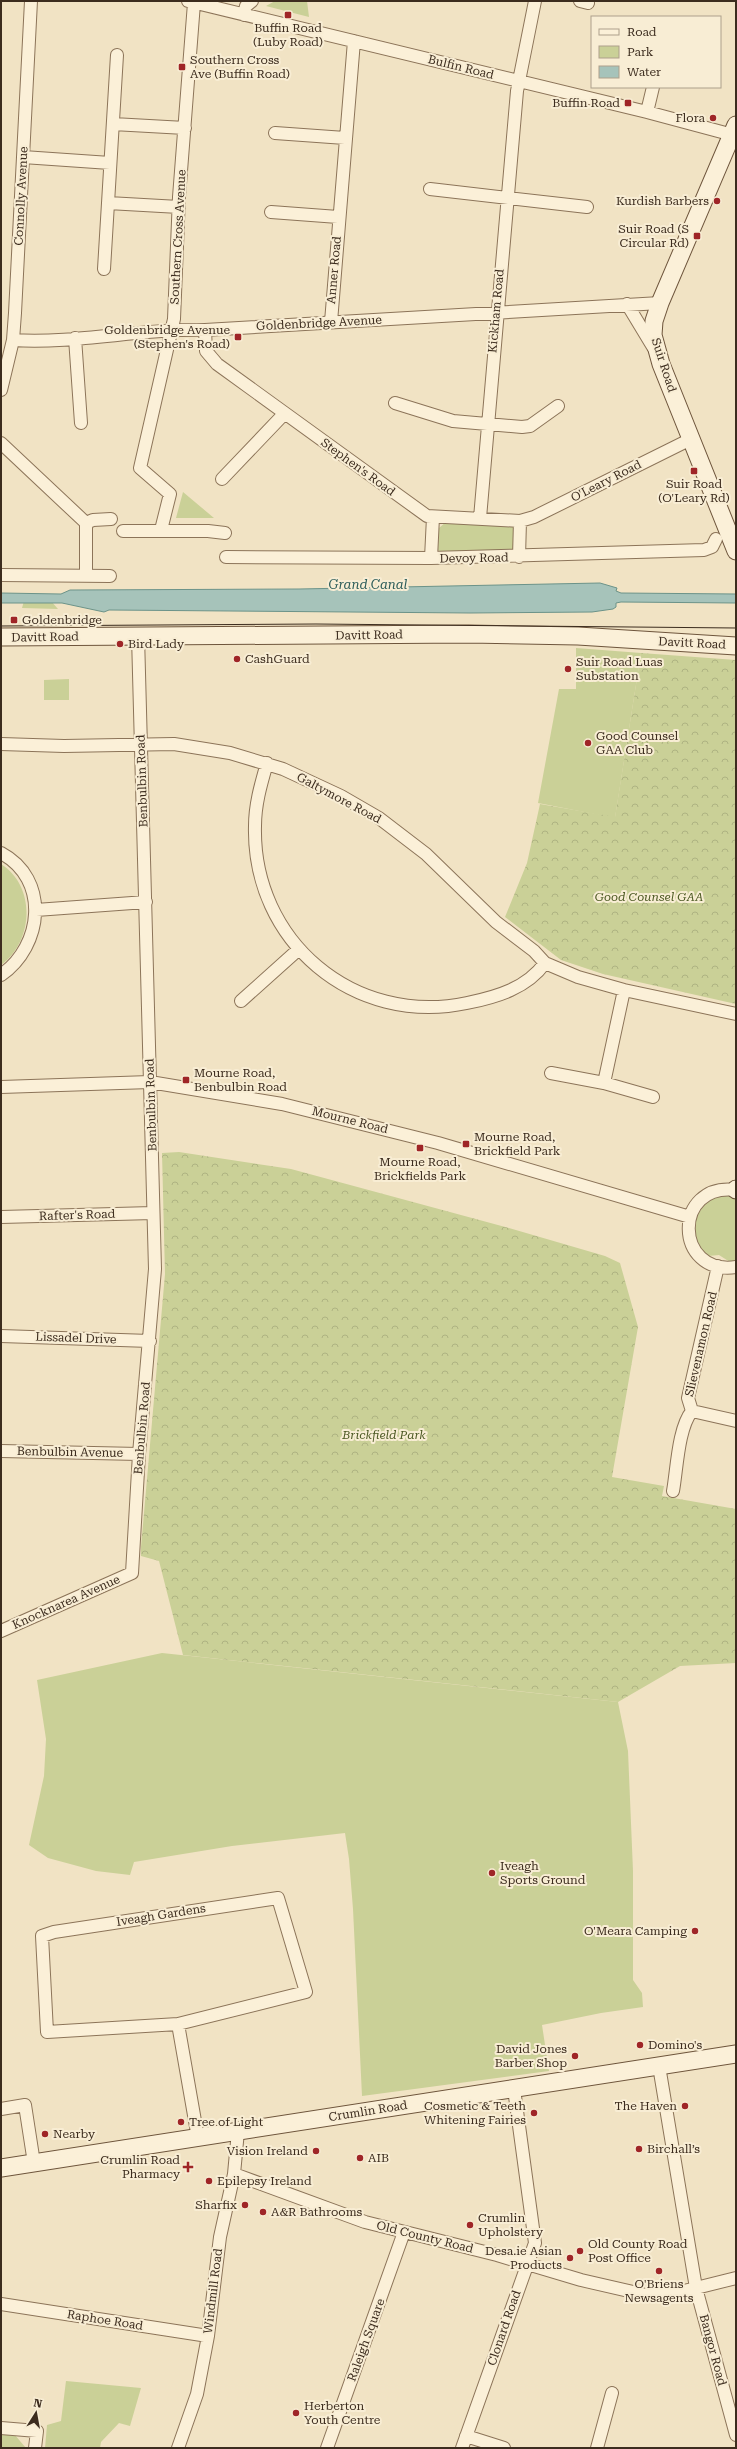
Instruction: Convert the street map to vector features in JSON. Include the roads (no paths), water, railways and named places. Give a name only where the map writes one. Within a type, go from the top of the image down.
[{"type":"main road","name":"Suir Road","points":[[735,132],[715,171],[660,303],[653,328],[657,351],[736,551]]},
{"type":"main road","name":"Davitt Road","points":[[1,637],[565,635],[736,646]]},
{"type":"main road","name":"Crumlin Road","points":[[1,2168],[736,2054]]},
{"type":"street","name":"Connolly Avenue","points":[[1,390],[13,340],[31,1]]},
{"type":"street","points":[[244,15],[246,6],[252,1]]},
{"type":"street","name":"Kickham Road","points":[[480,518],[486,425],[518,81],[535,1]]},
{"type":"street","name":"Bulfin Road","points":[[191,2],[735,132]]},
{"type":"street","name":"Southern Cross Avenue","points":[[161,530],[170,494],[140,468],[174,320],[191,2]]},
{"type":"street","name":"Anner Road","points":[[331,322],[338,217],[354,41]]},
{"type":"street","points":[[104,269],[117,55]]},
{"type":"street","points":[[647,112],[653,88]]},
{"type":"street","points":[[113,124],[185,128]]},
{"type":"street","points":[[275,132],[345,138]]},
{"type":"street","points":[[23,157],[110,163]]},
{"type":"street","points":[[430,189],[587,207]]},
{"type":"street","points":[[108,203],[179,207]]},
{"type":"street","points":[[271,212],[338,217]]},
{"type":"street","name":"Goldenbridge Avenue","points":[[13,340],[153,333],[171,329],[205,330],[660,303]]},
{"type":"street","points":[[627,304],[650,344],[657,351]]},
{"type":"street","name":"Stephen's Road","points":[[205,330],[205,344],[210,358],[284,414],[420,511],[433,517],[480,518]]},
{"type":"street","points":[[75,338],[81,423]]},
{"type":"street","points":[[395,403],[443,419],[486,425],[527,427],[558,406]]},
{"type":"street","points":[[222,479],[284,414]]},
{"type":"street","name":"O'Leary Road","points":[[480,518],[520,521],[534,517],[691,439]]},
{"type":"street","points":[[1,443],[86,523],[86,575]]},
{"type":"street","points":[[431,558],[433,517]]},
{"type":"street","points":[[86,523],[93,520],[111,519]]},
{"type":"street","points":[[519,557],[520,521]]},
{"type":"street","points":[[123,531],[161,530],[225,533]]},
{"type":"street","name":"Devoy Road","points":[[226,557],[519,557],[704,550],[712,547],[716,539]]},
{"type":"street","points":[[6,575],[110,576]]},
{"type":"street","name":"Benbulbin Road","points":[[132,1573],[139,1454],[150,1341],[155,1269],[138,636]]},
{"type":"street","name":"Galtymore Road","points":[[1,744],[64,746],[141,743],[201,748],[267,764],[341,796],[379,818],[421,850],[496,922],[534,951],[545,963],[578,977],[624,990],[736,1014]]},
{"type":"street","points":[[267,764],[256,811],[255,838],[258,866],[266,896],[276,918],[299,949],[314,964],[350,990],[374,1000],[425,1008],[463,1004],[508,991],[534,977],[545,963]]},
{"type":"street","points":[[1,853],[18,865],[25,877],[36,910],[33,930],[27,946],[19,958],[1,975]]},
{"type":"street","points":[[36,910],[146,902]]},
{"type":"street","points":[[241,1001],[299,949]]},
{"type":"street","points":[[604,1083],[624,990]]},
{"type":"street","points":[[551,1073],[604,1083],[653,1096]]},
{"type":"street","name":"Mourne Road","points":[[1,1087],[150,1082],[216,1091],[343,1118],[527,1168],[690,1217]]},
{"type":"street","points":[[736,1190],[719,1190],[704,1197],[696,1206],[690,1217],[689,1235],[693,1248],[702,1258],[718,1266],[736,1267]]},
{"type":"street","name":"Rafter's Road","points":[[1,1217],[153,1212]]},
{"type":"street","name":"Slievenamon Road","points":[[674,1491],[685,1421],[692,1411],[688,1398],[718,1266]]},
{"type":"street","name":"Lissadel Drive","points":[[1,1336],[150,1341]]},
{"type":"street","points":[[692,1411],[736,1421]]},
{"type":"street","name":"Benbulbin Avenue","points":[[1,1451],[139,1454]]},
{"type":"street","name":"Knocknarea Avenue","points":[[1,1631],[132,1573]]},
{"type":"street","name":"Iveagh Gardens","points":[[278,1898],[306,1992],[178,2024],[47,2032],[42,1936],[54,1932],[278,1898]]},
{"type":"street","points":[[178,2024],[198,2138]]},
{"type":"street","name":"Bangor Road","points":[[659,2066],[696,2288],[736,2435]]},
{"type":"street","name":"Clonard Road","points":[[462,2448],[534,2243],[534,2225],[514,2089]]},
{"type":"street","points":[[1,2110],[25,2105],[34,2163]]},
{"type":"street","name":"Windmill Road","points":[[178,2448],[197,2394],[208,2336],[220,2237],[234,2174],[238,2131]]},
{"type":"street","name":"Old County Road","points":[[234,2174],[365,2222],[646,2295],[672,2294],[736,2278]]},
{"type":"street","name":"Raleigh Square","points":[[327,2448],[404,2232]]},
{"type":"street","name":"Raphoe Road","points":[[1,2304],[208,2336]]},
{"type":"street","points":[[596,2448],[612,2393]]},
{"type":"street","points":[[1,2428],[37,2431],[35,2448]]},
{"type":"street","points":[[466,2436],[504,2448]]},
{"type":"water","points":[[600,583],[617,588],[616,591],[621,593],[736,594],[736,603],[621,602],[616,603],[616,607],[613,609],[592,612],[470,613],[109,610],[104,612],[62,603],[1,603],[1,593],[61,594],[70,590],[299,589]]},
{"type":"tram line","points":[[1,626],[316,624],[736,628]]},
{"type":"place","name":"Buffin Road (Luby Road)","points":[[288,15]]},
{"type":"place","name":"Southern Cross Ave (Buffin Road)","points":[[182,67]]},
{"type":"place","name":"Buffin Road","points":[[628,103]]},
{"type":"place","name":"Flora","points":[[713,118]]},
{"type":"place","name":"Kurdish Barbers","points":[[717,201]]},
{"type":"place","name":"Suir Road (S Circular Rd)","points":[[697,236]]},
{"type":"place","name":"Goldenbridge Avenue (Stephen's Road)","points":[[238,337]]},
{"type":"place","name":"Suir Road (O'Leary Rd)","points":[[694,471]]},
{"type":"place","name":"Goldenbridge","points":[[14,620]]},
{"type":"place","name":"Bird Lady","points":[[120,644]]},
{"type":"place","name":"CashGuard","points":[[237,659]]},
{"type":"place","name":"Suir Road Luas Substation","points":[[568,669]]},
{"type":"place","name":"Good Counsel GAA Club","points":[[588,743]]},
{"type":"place","name":"Mourne Road, Benbulbin Road","points":[[186,1080]]},
{"type":"place","name":"Mourne Road, Brickfield Park","points":[[466,1144]]},
{"type":"place","name":"Mourne Road, Brickfields Park","points":[[420,1148]]},
{"type":"place","name":"Iveagh Sports Ground","points":[[492,1873]]},
{"type":"place","name":"O'Meara Camping","points":[[695,1931]]},
{"type":"place","name":"Domino's","points":[[640,2045]]},
{"type":"place","name":"David Jones Barber Shop","points":[[575,2056]]},
{"type":"place","name":"The Haven","points":[[685,2106]]},
{"type":"place","name":"Cosmetic & Teeth Whitening Fairies","points":[[534,2113]]},
{"type":"place","name":"Tree of Light","points":[[181,2122]]},
{"type":"place","name":"Nearby","points":[[45,2134]]},
{"type":"place","name":"Birchall’s","points":[[639,2149]]},
{"type":"place","name":"Vision Ireland","points":[[316,2151]]},
{"type":"place","name":"AIB","points":[[360,2158]]},
{"type":"place","name":"Crumlin Road Pharmacy","points":[[188,2167]]},
{"type":"place","name":"Epilepsy Ireland","points":[[209,2181]]},
{"type":"place","name":"Sharfix","points":[[245,2205]]},
{"type":"place","name":"A&R Bathrooms","points":[[263,2212]]},
{"type":"place","name":"Crumlin Upholstery","points":[[470,2225]]},
{"type":"place","name":"Old County Road Post Office","points":[[580,2251]]},
{"type":"place","name":"Desa.ie Asian Products","points":[[570,2258]]},
{"type":"place","name":"O'Briens Newsagents","points":[[659,2271]]},
{"type":"place","name":"Herberton Youth Centre","points":[[296,2413]]},
{"type":"water label","name":"Grand Canal","points":[[368,584]]},
{"type":"park label","name":"Good Counsel GAA","points":[[649,897]]},
{"type":"park label","name":"Brickfield Park","points":[[384,1435]]}]
